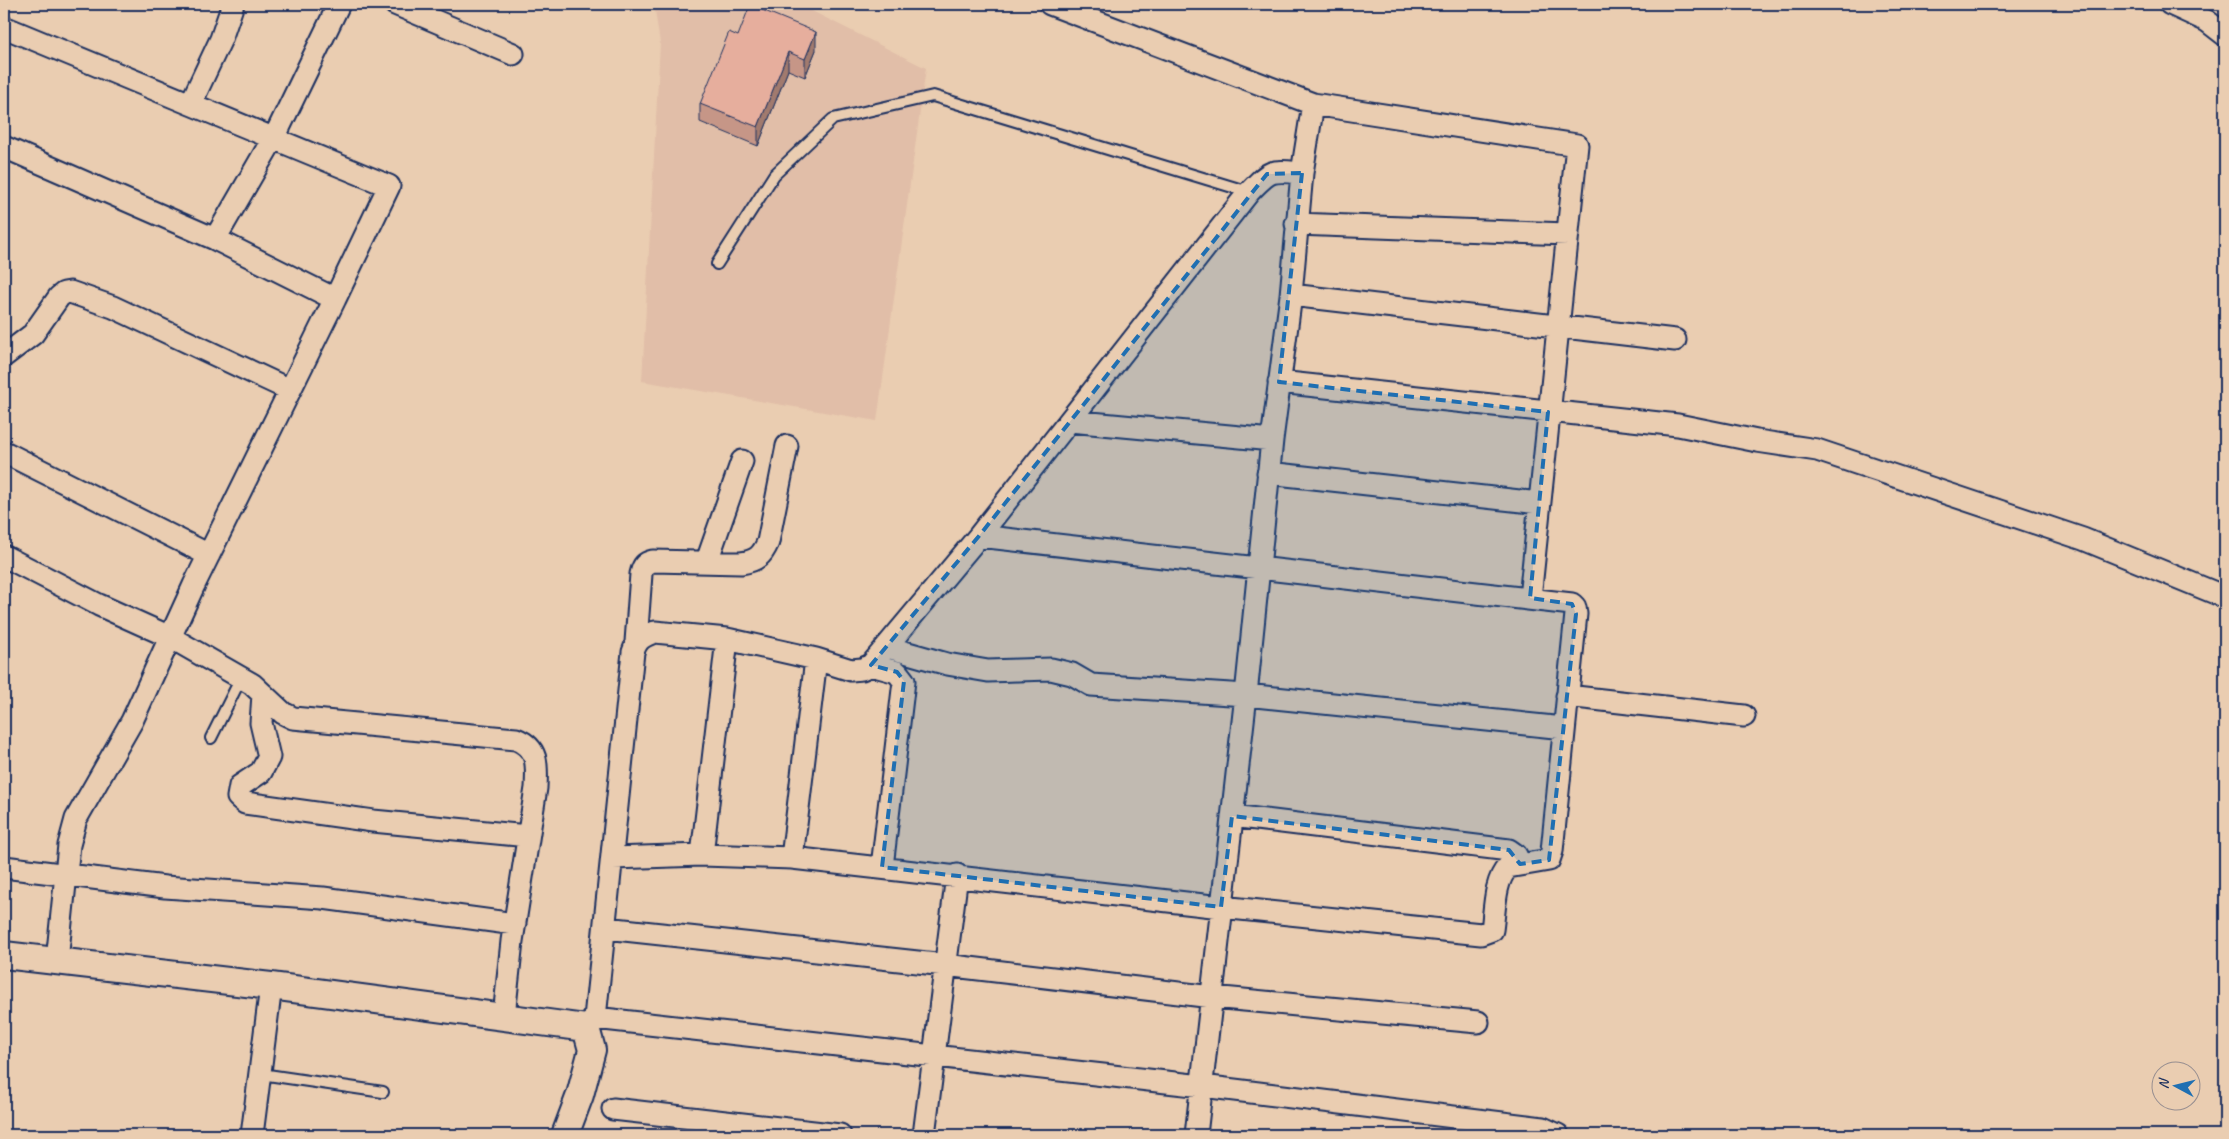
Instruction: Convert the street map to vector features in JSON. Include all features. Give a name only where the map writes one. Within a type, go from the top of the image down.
[{"type":"street","points":[[191,103],[221,39],[233,4]]},
{"type":"street","points":[[215,239],[274,137],[339,4]]},
{"type":"street","points":[[395,4],[513,54]]},
{"type":"street","points":[[1050,4],[1313,104],[1576,145],[1530,598]]},
{"type":"street","points":[[2170,4],[2207,21],[2225,35]]},
{"type":"street","points":[[4,27],[389,186],[209,555],[132,721],[76,819],[69,845],[57,961]]},
{"type":"street","points":[[1196,1135],[1246,695],[1268,473],[1291,295],[1296,224],[1313,104]]},
{"type":"street","points":[[5,149],[215,239],[335,299]]},
{"type":"street","points":[[636,642],[644,636],[655,632],[727,639],[816,659],[851,670],[862,669],[871,665],[979,536],[1249,192],[1267,174],[1277,171],[1302,173]]},
{"type":"street","points":[[1296,224],[1568,234]]},
{"type":"street","points":[[4,356],[33,334],[59,297],[64,293],[70,292],[112,307],[153,325],[290,390]]},
{"type":"street","points":[[1291,295],[1676,340]]},
{"type":"street","points":[[1279,382],[1678,425],[1757,441],[1817,450],[2083,539],[2225,598]]},
{"type":"street","points":[[1070,420],[1272,440]]},
{"type":"street","points":[[565,1135],[580,1095],[592,1050],[591,1023],[606,928],[643,566],[653,561],[754,561],[763,552],[768,542],[787,446]]},
{"type":"street","points":[[4,452],[209,555]]},
{"type":"street","points":[[708,561],[742,461]]},
{"type":"street","points":[[1268,473],[1539,502]]},
{"type":"street","points":[[613,858],[702,854],[792,858],[957,875],[1221,907],[1481,934],[1492,930],[1500,878],[1508,866],[1548,860],[1552,851],[1567,696],[1575,607],[1572,604],[1258,566],[979,536]]},
{"type":"street","points":[[4,556],[134,622],[170,637],[241,678],[263,694],[283,713],[293,718],[516,739],[526,743],[531,748],[537,762],[536,788],[515,924],[504,1016]]},
{"type":"street","points":[[702,854],[727,639]]},
{"type":"street","points":[[887,647],[947,664],[988,671],[1051,669],[1072,674],[1092,685],[1246,695],[1564,728]]},
{"type":"street","points":[[792,858],[816,659]]},
{"type":"street","points":[[871,665],[897,672],[904,681],[882,868]]},
{"type":"street","points":[[263,694],[261,723],[269,757],[261,772],[240,786],[238,797],[245,803],[373,821],[528,836]]},
{"type":"street","points":[[1567,696],[1744,716]]},
{"type":"street","points":[[1232,816],[1509,850],[1516,855],[1520,864]]},
{"type":"street","points":[[4,867],[165,887],[323,898],[515,924]]},
{"type":"street","points":[[924,1135],[957,875]]},
{"type":"street","points":[[606,928],[945,965],[1212,997],[1478,1022]]},
{"type":"street","points":[[4,955],[271,986],[504,1016],[933,1056],[1202,1086],[1543,1128],[1558,1135]]},
{"type":"street","points":[[252,1135],[271,986]]},
{"type":"street","points":[[613,1108],[840,1135]]},
{"type":"lane","points":[[717,264],[774,175],[833,119],[933,96],[1249,192]]},
{"type":"lane","points":[[211,738],[241,678]]},
{"type":"lane","points":[[261,1074],[384,1092]]},
{"type":"highlighted area","points":[[1302,173],[1279,382],[1548,412],[1530,598],[1572,604],[1576,614],[1549,860],[1520,864],[1509,850],[1232,816],[1221,907],[882,867],[904,681],[897,672],[871,665],[979,536],[1267,174]]},
{"type":"shaded area","points":[[654,4],[798,4],[926,68],[877,421],[642,381],[660,43]]},
{"type":"building","points":[[750,5],[816,32],[805,59],[788,52],[758,127],[700,104],[729,32],[738,36]]}]
